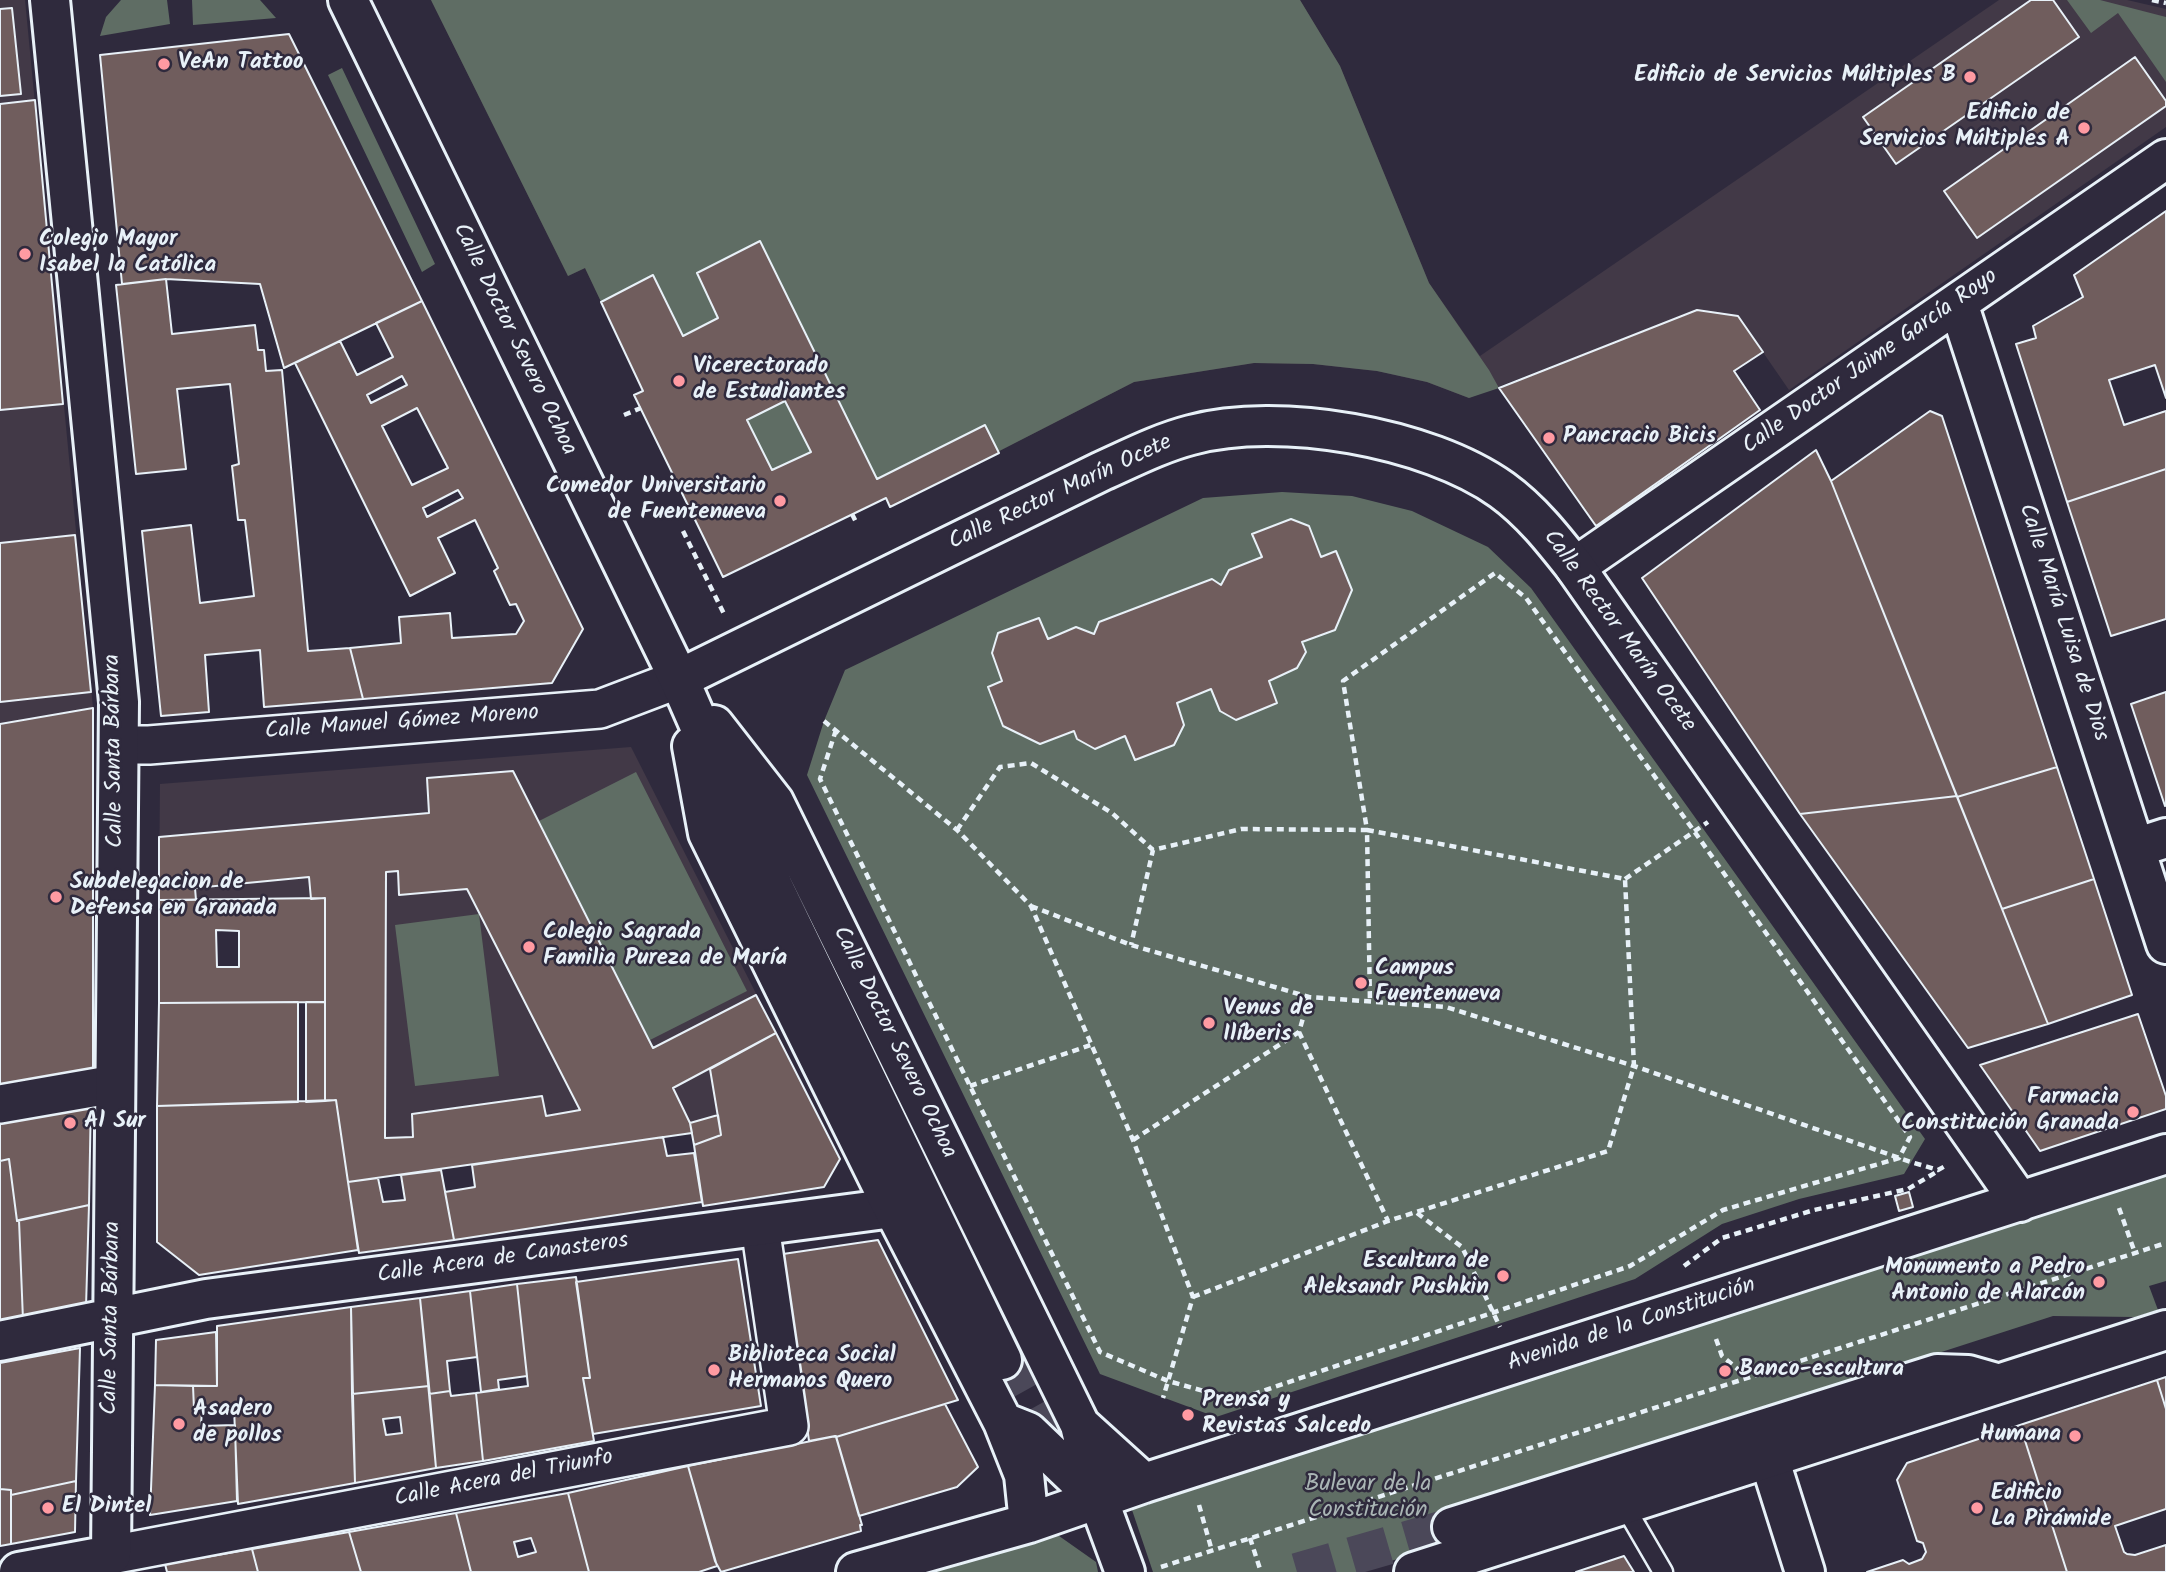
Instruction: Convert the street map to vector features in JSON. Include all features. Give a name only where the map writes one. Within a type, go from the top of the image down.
[{"type":"main road","name":"Calle Doctor Severo Ochoa","points":[[348,0],[679,679],[738,816],[1002,1360]]},
{"type":"main road","name":"Calle Santa Bárbara","points":[[57,11],[119,702],[111,1555]]},
{"type":"main road","name":"Calle Doctor Jaime García Royo","points":[[1575,567],[2166,159]]},
{"type":"main road","name":"Calle María Luisa de Dios","points":[[1958,303],[2150,843],[2166,944]]},
{"type":"main road","name":"Calle Rector Marín Ocete","points":[[679,679],[1102,471],[1160,445],[1192,435],[1261,426],[1327,430],[1395,443],[1461,466],[1502,490],[1538,521],[1575,567],[2020,1202]]},
{"type":"main road","name":"Calle Doctor Severo Ochoa","points":[[679,679],[708,833],[893,1208],[1003,1422],[1024,1475],[1029,1522]]},
{"type":"main road","name":"Calle Doctor Severo Ochoa","points":[[679,679],[774,802],[1080,1425],[1098,1499]]},
{"type":"main road","name":"Avenida de la Constitución","points":[[856,1572],[1029,1522],[2166,1154]]},
{"type":"main road","name":"Calle Acera de Canasteros","points":[[0,1341],[206,1299],[893,1208]]},
{"type":"main road","points":[[1414,1572],[2166,1330]]},
{"type":"main road","points":[[1452,1527],[1937,1374],[1968,1375],[2001,1384]]},
{"type":"main road","points":[[1003,1422],[1028,1432],[1098,1499],[1138,1571]]},
{"type":"main road","name":"Calle Doctor Severo Ochoa","points":[[1080,1425],[1144,1483]]},
{"type":"main road","points":[[1760,1461],[1787,1572]]},
{"type":"main road","points":[[1760,1461],[1805,1572]]},
{"type":"main road","name":"Calle Acera del Triunfo","points":[[19,1572],[111,1555]]},
{"type":"street","name":"Calle Manuel Gómez Moreno","points":[[120,745],[149,745],[600,709],[679,679]]},
{"type":"street","points":[[0,1104],[115,1084]]},
{"type":"street","name":"Calle Acera del Triunfo","points":[[111,1555],[789,1426],[760,1226]]},
{"type":"lane","points":[[1624,1505],[1663,1572]]},
{"type":"path","points":[[2151,0],[2166,3]]},
{"type":"path","points":[[624,415],[640,408]]},
{"type":"path","points":[[852,514],[856,522]]},
{"type":"path","points":[[682,531],[726,618]]},
{"type":"path","points":[[836,730],[820,779],[1100,1352],[1168,1381],[1236,1400],[1630,1266],[1723,1210],[1899,1158],[1910,1137],[1526,598],[1495,573],[1343,681],[1367,830],[1370,1003]]},
{"type":"path","points":[[824,721],[957,830],[1031,906],[1133,1140],[1194,1297],[1163,1398]]},
{"type":"path","points":[[957,830],[1000,767],[1031,763],[1112,813],[1153,850]]},
{"type":"path","points":[[1153,850],[1241,829],[1367,830],[1625,880],[1710,821]]},
{"type":"path","points":[[1130,945],[1153,850]]},
{"type":"path","points":[[1194,1297],[1388,1221],[1608,1151],[1634,1066],[1625,880]]},
{"type":"path","points":[[1031,906],[1130,945],[1309,997],[1446,1007],[1634,1066],[1938,1170]]},
{"type":"path","points":[[1133,1140],[1299,1032],[1309,997]]},
{"type":"path","points":[[1299,1032],[1388,1221]]},
{"type":"path","points":[[970,1086],[1091,1045]]},
{"type":"path","points":[[1691,1261],[1722,1238],[1814,1210],[1908,1189],[1951,1163]]},
{"type":"path","points":[[2118,1202],[2135,1253]]},
{"type":"path","points":[[1416,1212],[1462,1247],[1502,1331]]},
{"type":"path","points":[[1138,1571],[1212,1551],[2166,1243]]},
{"type":"path","points":[[1714,1332],[1722,1356],[1747,1378]]},
{"type":"path","points":[[1197,1500],[1212,1551]]},
{"type":"path","points":[[1250,1538],[1261,1572]]},
{"type":"shaded area","points":[[0,0],[25,0],[93,708],[0,724]]},
{"type":"shaded area","points":[[431,0],[1300,0],[1340,66],[1429,283],[1480,356],[1999,0],[2127,0],[2166,9],[2166,127],[1789,390],[1738,316],[1697,310],[1469,398],[1427,382],[1377,371],[1313,364],[1254,363],[1134,382],[890,507],[885,498],[723,577],[634,395],[643,390],[585,268],[568,276]]},
{"type":"shaded area","name":"Colegio Sagrada Familia Pureza de María","points":[[631,747],[776,1033],[710,1069],[718,1115],[692,1133],[348,1182],[336,1101],[298,899],[159,900],[160,784]]},
{"type":"green space","points":[[121,0],[167,0],[170,24],[100,36],[106,17]]},
{"type":"green space","points":[[192,0],[260,0],[276,18],[193,25]]},
{"type":"green space","points":[[431,0],[1300,0],[1340,66],[1429,283],[1499,388],[1469,398],[1427,382],[1377,371],[1313,364],[1254,363],[1134,382],[890,507],[885,498],[723,577],[634,395],[643,390],[585,268],[568,276]]},
{"type":"green space","points":[[2067,0],[2100,0],[2166,17],[2166,82],[2118,13],[2091,33]]},
{"type":"green space","points":[[342,68],[435,264],[422,272],[328,75]]},
{"type":"green space","name":"Campus Fuentenueva","points":[[1282,492],[1352,496],[1412,511],[1488,547],[1531,588],[1925,1139],[1904,1174],[1799,1199],[1722,1224],[1635,1279],[1216,1417],[1100,1374],[807,775],[824,721],[845,670],[1203,498]]},
{"type":"green space","points":[[636,772],[747,991],[650,1040],[539,821]]},
{"type":"green space","points":[[479,914],[499,1076],[415,1086],[395,925]]},
{"type":"green space","name":"Bulevar de la Constitución","points":[[2166,1172],[2166,1281],[2149,1286],[2158,1310],[2135,1317],[2053,1316],[1446,1512],[1455,1541],[1356,1572],[1153,1572],[1131,1507]]},
{"type":"green space","points":[[1052,1531],[1096,1562],[1098,1572],[914,1572]]},
{"type":"building","name":"Edificio de Servicios Múltiples B","points":[[2031,0],[2053,0],[2079,37],[1896,164],[1863,117]]},
{"type":"building","points":[[12,8],[21,94],[0,96],[0,9]]},
{"type":"building","points":[[289,34],[422,301],[284,368],[260,284],[166,279],[122,284],[100,55]]},
{"type":"building","name":"Edificio de Servicios Múltiples A","points":[[2135,57],[2166,101],[2166,106],[1977,238],[1944,191]]},
{"type":"building","name":"Colegio Mayor Isabel la Católica","points":[[35,100],[63,404],[0,410],[0,104]]},
{"type":"building","points":[[2166,211],[2166,398],[2155,365],[2109,380],[2124,425],[2166,411],[2166,469],[2067,502],[2016,344],[2036,338],[2033,326],[2083,297],[2074,275]]},
{"type":"building","points":[[760,241],[877,479],[985,425],[999,453],[890,507],[886,498],[723,577],[634,395],[643,391],[601,302],[653,275],[683,336],[718,318],[697,273]],"holes":[[[785,401],[811,452],[772,470],[747,420]]]},
{"type":"building","points":[[166,279],[172,334],[255,325],[258,350],[264,350],[266,371],[282,370],[308,651],[350,648],[363,699],[264,707],[260,650],[205,655],[209,712],[161,716],[142,531],[191,525],[200,603],[254,596],[245,520],[238,520],[232,466],[239,464],[230,384],[177,389],[186,469],[136,474],[116,285]]},
{"type":"building","points":[[422,301],[583,629],[552,683],[363,699],[350,648],[401,643],[399,617],[450,613],[452,638],[516,634],[524,621],[516,604],[510,605],[508,601],[494,571],[498,568],[475,520],[438,538],[455,573],[410,596],[295,363],[340,341],[357,375],[393,357],[376,323]],"holes":[[[402,376],[407,385],[371,403],[367,395]],[[417,408],[448,468],[412,485],[382,426]],[[458,490],[463,498],[427,517],[423,508]]]},
{"type":"building","points":[[1697,310],[1738,316],[1763,352],[1734,371],[1760,410],[1596,526],[1499,388]]},
{"type":"building","points":[[1930,411],[1942,416],[2057,767],[1957,797],[1831,481]]},
{"type":"building","points":[[1816,450],[1831,481],[1957,796],[1800,814],[1642,578]]},
{"type":"building","points":[[2166,469],[2166,619],[2111,636],[2067,502]]},
{"type":"building","points":[[1291,519],[1309,526],[1321,557],[1336,551],[1352,590],[1335,630],[1302,642],[1306,652],[1297,668],[1269,681],[1277,703],[1236,720],[1220,711],[1211,689],[1177,703],[1184,725],[1174,745],[1135,760],[1125,736],[1095,749],[1077,739],[1074,731],[1040,744],[1003,726],[988,687],[1002,681],[992,653],[998,633],[1039,618],[1048,639],[1076,627],[1094,634],[1099,622],[1212,579],[1221,585],[1229,570],[1262,557],[1252,534]]},
{"type":"building","points":[[75,535],[91,692],[0,702],[0,543]]},
{"type":"building","points":[[2166,692],[2166,805],[2165,806],[2131,704]]},
{"type":"building","points":[[93,708],[93,1076],[0,1093],[0,724]]},
{"type":"building","points":[[2057,767],[2094,879],[2002,909],[1957,797]]},
{"type":"building","points":[[513,771],[653,1048],[756,995],[776,1033],[673,1088],[692,1133],[348,1182],[336,1100],[325,1101],[325,898],[311,899],[309,877],[195,888],[196,900],[159,900],[159,837],[429,813],[427,778]],"holes":[[[398,871],[399,895],[467,889],[580,1110],[546,1116],[542,1096],[412,1114],[413,1137],[385,1138],[386,872]]]},
{"type":"building","points":[[1957,796],[2048,1024],[1968,1048],[1800,814]]},
{"type":"building","points":[[2094,879],[2132,995],[2048,1024],[2002,909]]},
{"type":"building","points":[[325,898],[325,1002],[159,1003],[159,900]],"holes":[[[216,930],[239,931],[239,967],[217,967]]]},
{"type":"building","points":[[298,1002],[298,1102],[157,1106],[159,1003]]},
{"type":"building","points":[[306,1002],[325,1002],[325,1101],[306,1102]]},
{"type":"building","points":[[2138,1014],[2166,1096],[2166,1109],[2040,1151],[1980,1065]]},
{"type":"building","points":[[776,1033],[840,1159],[824,1187],[703,1206],[694,1145],[721,1135],[710,1069]]},
{"type":"building","points":[[91,1097],[89,1205],[17,1221],[9,1159],[0,1161],[0,1113]]},
{"type":"building","points":[[336,1100],[358,1250],[199,1275],[157,1242],[157,1106]]},
{"type":"building","points":[[718,1115],[721,1135],[694,1145],[690,1123]]},
{"type":"building","points":[[663,1137],[667,1156],[694,1153],[702,1202],[454,1240],[445,1192],[475,1187],[472,1165]]},
{"type":"building","points":[[9,1159],[17,1221],[19,1220],[23,1320],[0,1324],[0,1161]]},
{"type":"building","points":[[441,1170],[454,1240],[359,1253],[348,1182],[378,1178],[383,1202],[405,1200],[401,1175]]},
{"type":"building","points":[[1909,1192],[1913,1207],[1899,1211],[1895,1196]]},
{"type":"building","points":[[89,1205],[86,1307],[23,1320],[19,1220]]},
{"type":"building","points":[[878,1240],[958,1400],[836,1437],[809,1441],[783,1254]]},
{"type":"building","points":[[738,1259],[761,1406],[593,1434],[583,1378],[590,1378],[576,1282]]},
{"type":"building","points":[[576,1277],[590,1378],[583,1378],[594,1441],[483,1461],[476,1393],[528,1386],[517,1284]]},
{"type":"building","points":[[517,1284],[527,1376],[498,1380],[499,1389],[481,1392],[470,1291]]},
{"type":"building","points":[[470,1291],[477,1357],[447,1361],[450,1391],[429,1394],[420,1298]]},
{"type":"building","points":[[420,1298],[429,1386],[352,1394],[351,1307]]},
{"type":"building","points":[[351,1307],[355,1483],[238,1504],[234,1408],[194,1409],[193,1386],[217,1386],[217,1326]]},
{"type":"building","points":[[216,1332],[217,1386],[155,1385],[156,1340]]},
{"type":"building","points":[[80,1348],[76,1481],[11,1495],[11,1490],[0,1489],[0,1363]]},
{"type":"building","points":[[2166,1377],[2166,1409],[2157,1380]]},
{"type":"building","points":[[2157,1380],[2166,1409],[2166,1509],[2115,1526],[2127,1554],[2135,1555],[2166,1545],[2166,1572],[2067,1572],[2020,1425]]},
{"type":"building","points":[[155,1385],[193,1386],[194,1409],[202,1409],[201,1426],[235,1425],[237,1501],[150,1515]]},
{"type":"building","points":[[429,1386],[436,1468],[355,1483],[352,1394]],"holes":[[[400,1417],[402,1433],[386,1435],[383,1419]]]},
{"type":"building","points":[[450,1391],[451,1396],[476,1393],[483,1461],[436,1468],[429,1394]]},
{"type":"building","points":[[945,1404],[978,1467],[957,1487],[859,1516],[836,1437]]},
{"type":"building","name":"Edificio La Pirámide","points":[[2020,1425],[2067,1572],[1867,1572],[1903,1560],[1909,1564],[1922,1559],[1926,1552],[1923,1543],[1917,1541],[1897,1480],[1907,1463]]},
{"type":"building","points":[[836,1436],[862,1525],[861,1531],[721,1572],[715,1561],[688,1466]]},
{"type":"building","points":[[688,1466],[717,1566],[699,1572],[589,1572],[568,1493]]},
{"type":"building","points":[[76,1481],[75,1532],[11,1544],[11,1495]]},
{"type":"building","points":[[0,1489],[11,1490],[11,1544],[0,1546]]},
{"type":"building","points":[[568,1493],[589,1572],[471,1572],[456,1513]],"holes":[[[531,1538],[536,1552],[518,1557],[514,1542]]]},
{"type":"building","points":[[456,1513],[471,1572],[361,1572],[349,1532]]},
{"type":"building","points":[[349,1532],[361,1572],[258,1572],[252,1549]]},
{"type":"building","points":[[252,1549],[258,1572],[167,1572],[165,1564]]},
{"type":"building","points":[[1624,1556],[1634,1572],[1576,1572]]},
{"type":"tunnel","points":[[1002,1360],[1057,1459]]},
{"type":"tunnel","points":[[1297,1572],[1452,1527]]},
{"type":"place","name":"VeAn Tattoo","points":[[164,64]]},
{"type":"place","name":"Edificio de Servicios Múltiples B","points":[[1970,77]]},
{"type":"place","name":"Edificio de Servicios Múltiples A","points":[[2084,128]]},
{"type":"place","name":"Colegio Mayor Isabel la Católica","points":[[25,254]]},
{"type":"place","name":"Vicerectorado de Estudiantes","points":[[679,381]]},
{"type":"place","name":"Pancracio Bicis","points":[[1549,438]]},
{"type":"place","name":"Comedor Universitario de Fuentenueva","points":[[780,501]]},
{"type":"place","name":"Subdelegacion de Defensa en Granada","points":[[56,897]]},
{"type":"place","name":"Colegio Sagrada Familia Pureza de María","points":[[529,947]]},
{"type":"place","name":"Campus Fuentenueva","points":[[1361,983]]},
{"type":"place","name":"Venus de Ilíberis","points":[[1209,1023]]},
{"type":"place","name":"Farmacia Constitución Granada","points":[[2133,1112]]},
{"type":"place","name":"Al Sur","points":[[70,1123]]},
{"type":"place","name":"Escultura de Aleksandr Pushkin","points":[[1503,1276]]},
{"type":"place","name":"Monumento a Pedro Antonio de Alarcón","points":[[2099,1282]]},
{"type":"place","name":"Biblioteca Social Hermanos Quero","points":[[714,1370]]},
{"type":"place","name":"Banco-escultura","points":[[1725,1371]]},
{"type":"place","name":"Prensa y Revistas Salcedo","points":[[1188,1415]]},
{"type":"place","name":"Asadero de pollos","points":[[179,1424]]},
{"type":"place","name":"Humana","points":[[2075,1436]]},
{"type":"place","name":"El Dintel","points":[[48,1508]]},
{"type":"place","name":"Edificio La Pirámide","points":[[1977,1508]]}]
